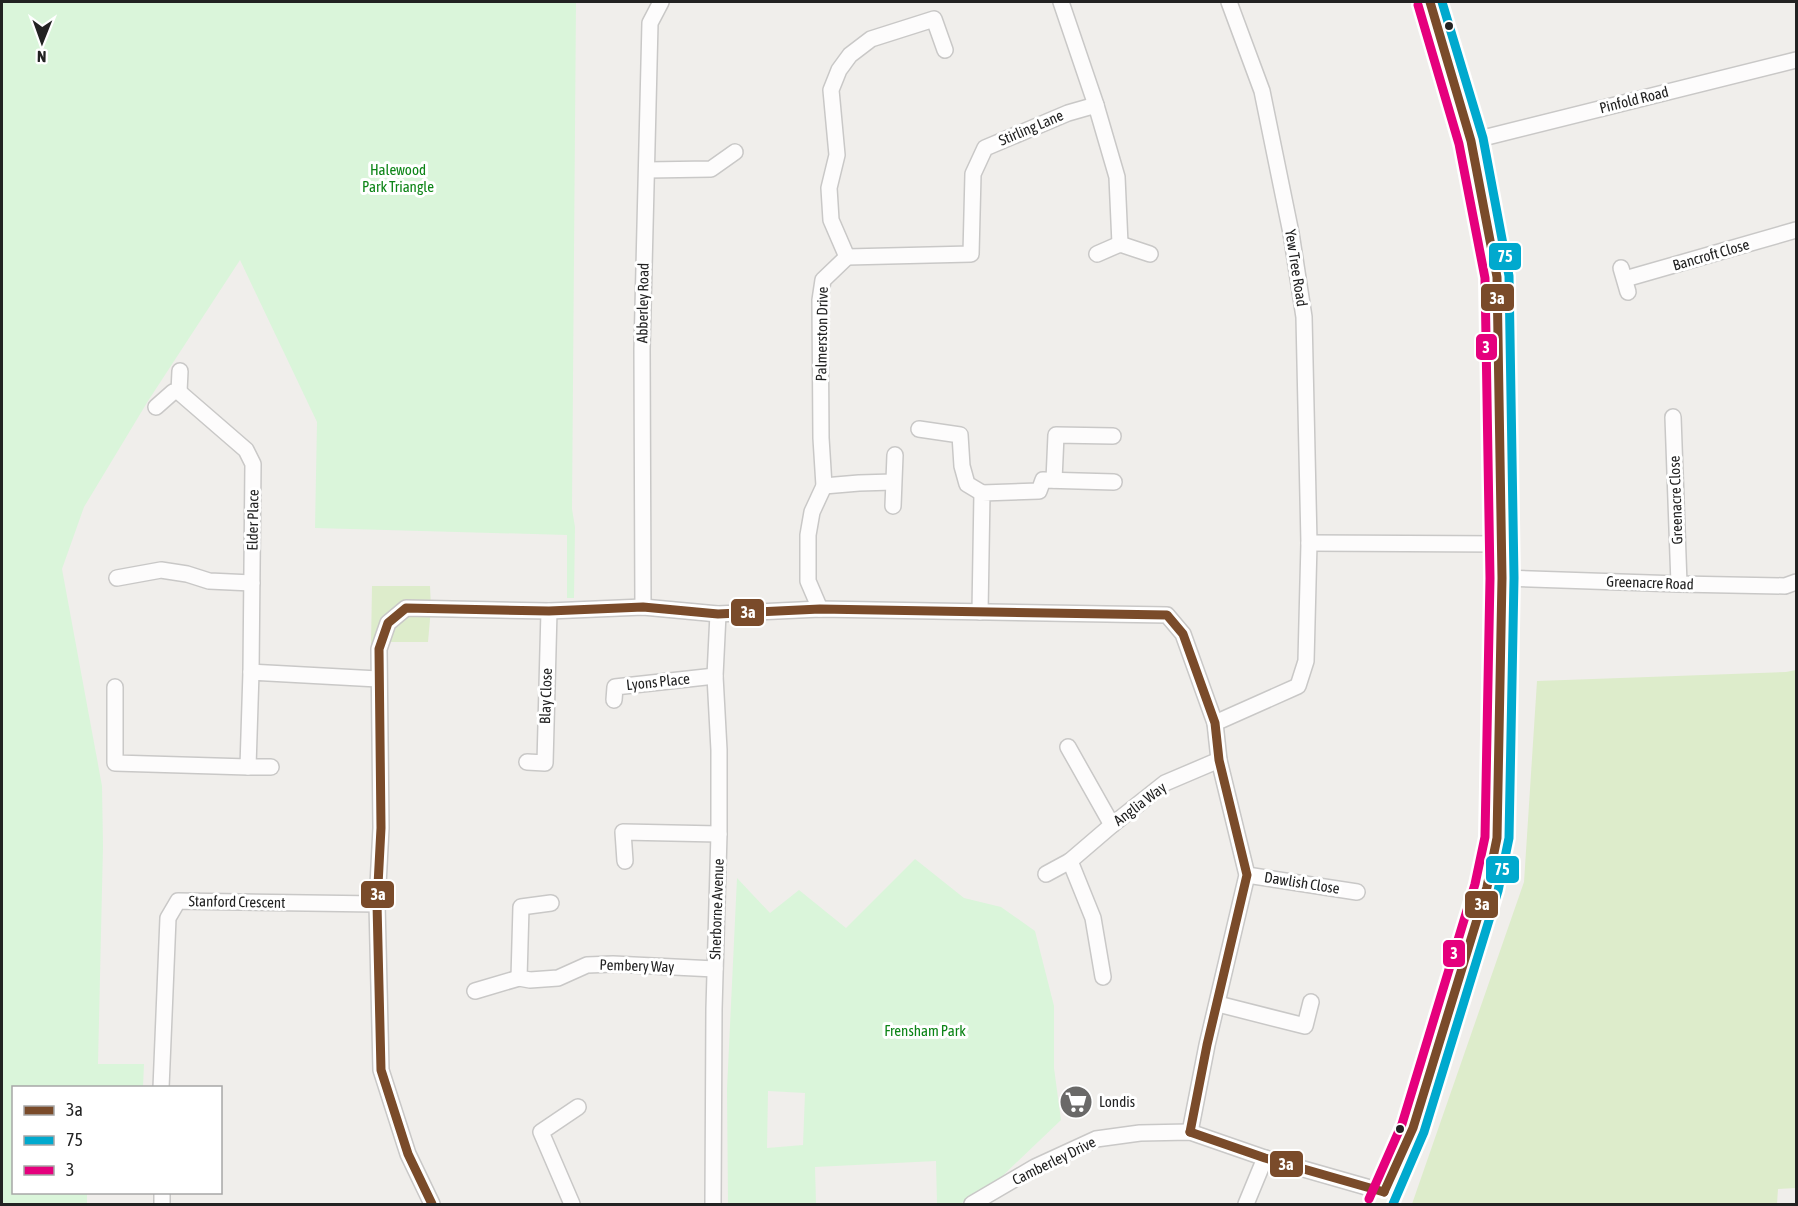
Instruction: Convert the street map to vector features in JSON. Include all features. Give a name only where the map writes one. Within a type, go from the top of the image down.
[{"type":"street","name":"Abberley Road","points":[[643,607],[642,349],[650,23],[661,2]]},
{"type":"street","points":[[1061,2],[1096,105],[1117,177],[1120,244]]},
{"type":"street","name":"Yew Tree Road","points":[[1215,723],[1298,686],[1306,661],[1309,543],[1302,307],[1262,91],[1229,2]]},
{"type":"street","points":[[1382,1198],[1413,1128],[1487,887],[1497,838],[1502,544],[1497,277],[1471,141],[1430,2]]},
{"type":"street","points":[[847,256],[831,220],[830,188],[837,155],[831,90],[839,70],[850,55],[871,39],[934,19],[945,50]]},
{"type":"street","name":"Pinfold Road","points":[[1471,141],[1797,60]]},
{"type":"street","name":"Stirling Lane","points":[[847,256],[971,254],[973,174],[985,148],[1068,113],[1096,105]]},
{"type":"street","points":[[647,170],[711,169],[735,152]]},
{"type":"street","name":"Bancroft Close","points":[[1625,280],[1797,230]]},
{"type":"street","points":[[1097,254],[1120,244],[1150,254]]},
{"type":"street","name":"Palmerston Drive","points":[[820,609],[808,581],[807,536],[812,512],[824,486],[821,438],[820,300],[823,280],[847,256]]},
{"type":"street","points":[[156,407],[172,392],[183,394],[180,371]]},
{"type":"street","name":"Elder Place","points":[[183,394],[246,450],[252,464],[248,767]]},
{"type":"street","name":"Greenacre Close","points":[[1672,417],[1679,584]]},
{"type":"street","points":[[919,429],[960,435],[962,466],[967,484],[982,494],[1039,492],[1043,480],[1114,482]]},
{"type":"street","points":[[1054,480],[1056,435],[1113,436]]},
{"type":"street","points":[[893,506],[895,455]]},
{"type":"street","points":[[824,486],[893,483]]},
{"type":"street","points":[[980,612],[982,494]]},
{"type":"street","points":[[1309,543],[1502,544]]},
{"type":"street","points":[[117,578],[161,570],[187,574],[209,581],[252,583]]},
{"type":"street","name":"Greenacre Road","points":[[1502,578],[1679,584],[1785,585],[1797,582]]},
{"type":"street","points":[[432,1204],[408,1154],[381,1070],[377,904],[381,828],[379,649],[388,623],[406,608],[549,611],[643,607],[718,614],[820,609],[1167,615],[1183,634],[1215,723],[1219,760],[1247,875],[1207,1045],[1190,1132]]},
{"type":"street","name":"Blay Close","points":[[527,762],[544,763],[549,611]]},
{"type":"street","name":"Sherborne Avenue","points":[[713,1204],[715,969],[719,834],[719,750],[715,676],[718,614]]},
{"type":"street","points":[[251,672],[378,679]]},
{"type":"street","name":"Lyons Place","points":[[614,700],[615,687],[715,676]]},
{"type":"street","points":[[115,687],[115,764],[271,767]]},
{"type":"street","points":[[1068,747],[1112,825]]},
{"type":"street","name":"Anglia Way","points":[[1046,874],[1070,861],[1166,783],[1219,760]]},
{"type":"street","points":[[625,861],[623,832],[719,834]]},
{"type":"street","points":[[1070,861],[1093,918],[1103,977]]},
{"type":"street","name":"Dawlish Close","points":[[1247,875],[1357,892]]},
{"type":"street","name":"Stanford Crescent","points":[[161,1086],[168,918],[178,901],[377,904]]},
{"type":"street","points":[[519,978],[521,907],[551,903]]},
{"type":"street","name":"Pembery Way","points":[[475,991],[519,978],[530,980],[558,978],[587,965],[613,964],[715,969]]},
{"type":"street","points":[[1218,1004],[1305,1026],[1311,1002]]},
{"type":"street","points":[[572,1204],[541,1132],[578,1107]]},
{"type":"street","name":"Camberley Drive","points":[[972,1204],[1035,1167],[1096,1138],[1140,1133],[1190,1132],[1382,1198]]},
{"type":"street","points":[[1246,1204],[1265,1158]]},
{"type":"green space","name":"Halewood Park Triangle","points":[[2,2],[576,2],[572,509],[575,527],[574,598],[567,598],[567,535],[315,528],[317,422],[240,260],[148,401],[84,507],[62,569],[102,786],[103,846],[98,1064],[144,1064],[143,1086],[12,1086],[12,1194],[87,1194],[87,1204],[2,1204]]},
{"type":"green space","points":[[372,586],[430,586],[428,642],[382,642],[379,660],[371,646]]},
{"type":"green space","points":[[1796,670],[1796,1188],[1778,1189],[1777,1204],[1412,1204],[1524,882],[1537,681]]},
{"type":"green space","name":"Frensham Park","points":[[915,859],[964,898],[1001,907],[1035,931],[1054,1006],[1054,1068],[1061,1120],[993,1185],[960,1204],[937,1204],[936,1161],[815,1167],[816,1204],[728,1204],[727,1089],[737,878],[770,913],[799,890],[846,928]],"holes":[[[768,1091],[805,1093],[803,1145],[767,1148]]]},
{"type":"transit line","name":"3a","points":[[1384,1192],[1413,1128],[1487,887],[1497,838],[1502,578],[1497,277],[1471,141],[1430,2]]},
{"type":"transit line","name":"75","points":[[1393,1204],[1424,1132],[1498,891],[1509,838],[1514,578],[1509,276],[1483,138],[1442,2]]},
{"type":"transit line","name":"3","points":[[1369,1199],[1402,1124],[1475,884],[1485,837],[1490,578],[1485,278],[1459,144],[1418,5]]},
{"type":"transit line","name":"3a","points":[[432,1204],[408,1154],[381,1070],[377,904],[381,828],[379,649],[388,623],[406,608],[549,611],[643,607],[718,614],[820,609],[1167,615],[1183,634],[1215,723],[1219,760],[1247,875],[1207,1045],[1190,1132]]},
{"type":"transit line","name":"3a","points":[[1190,1132],[1265,1158],[1384,1192]]},
{"type":"place","name":"Londis","points":[[1076,1102]]}]
